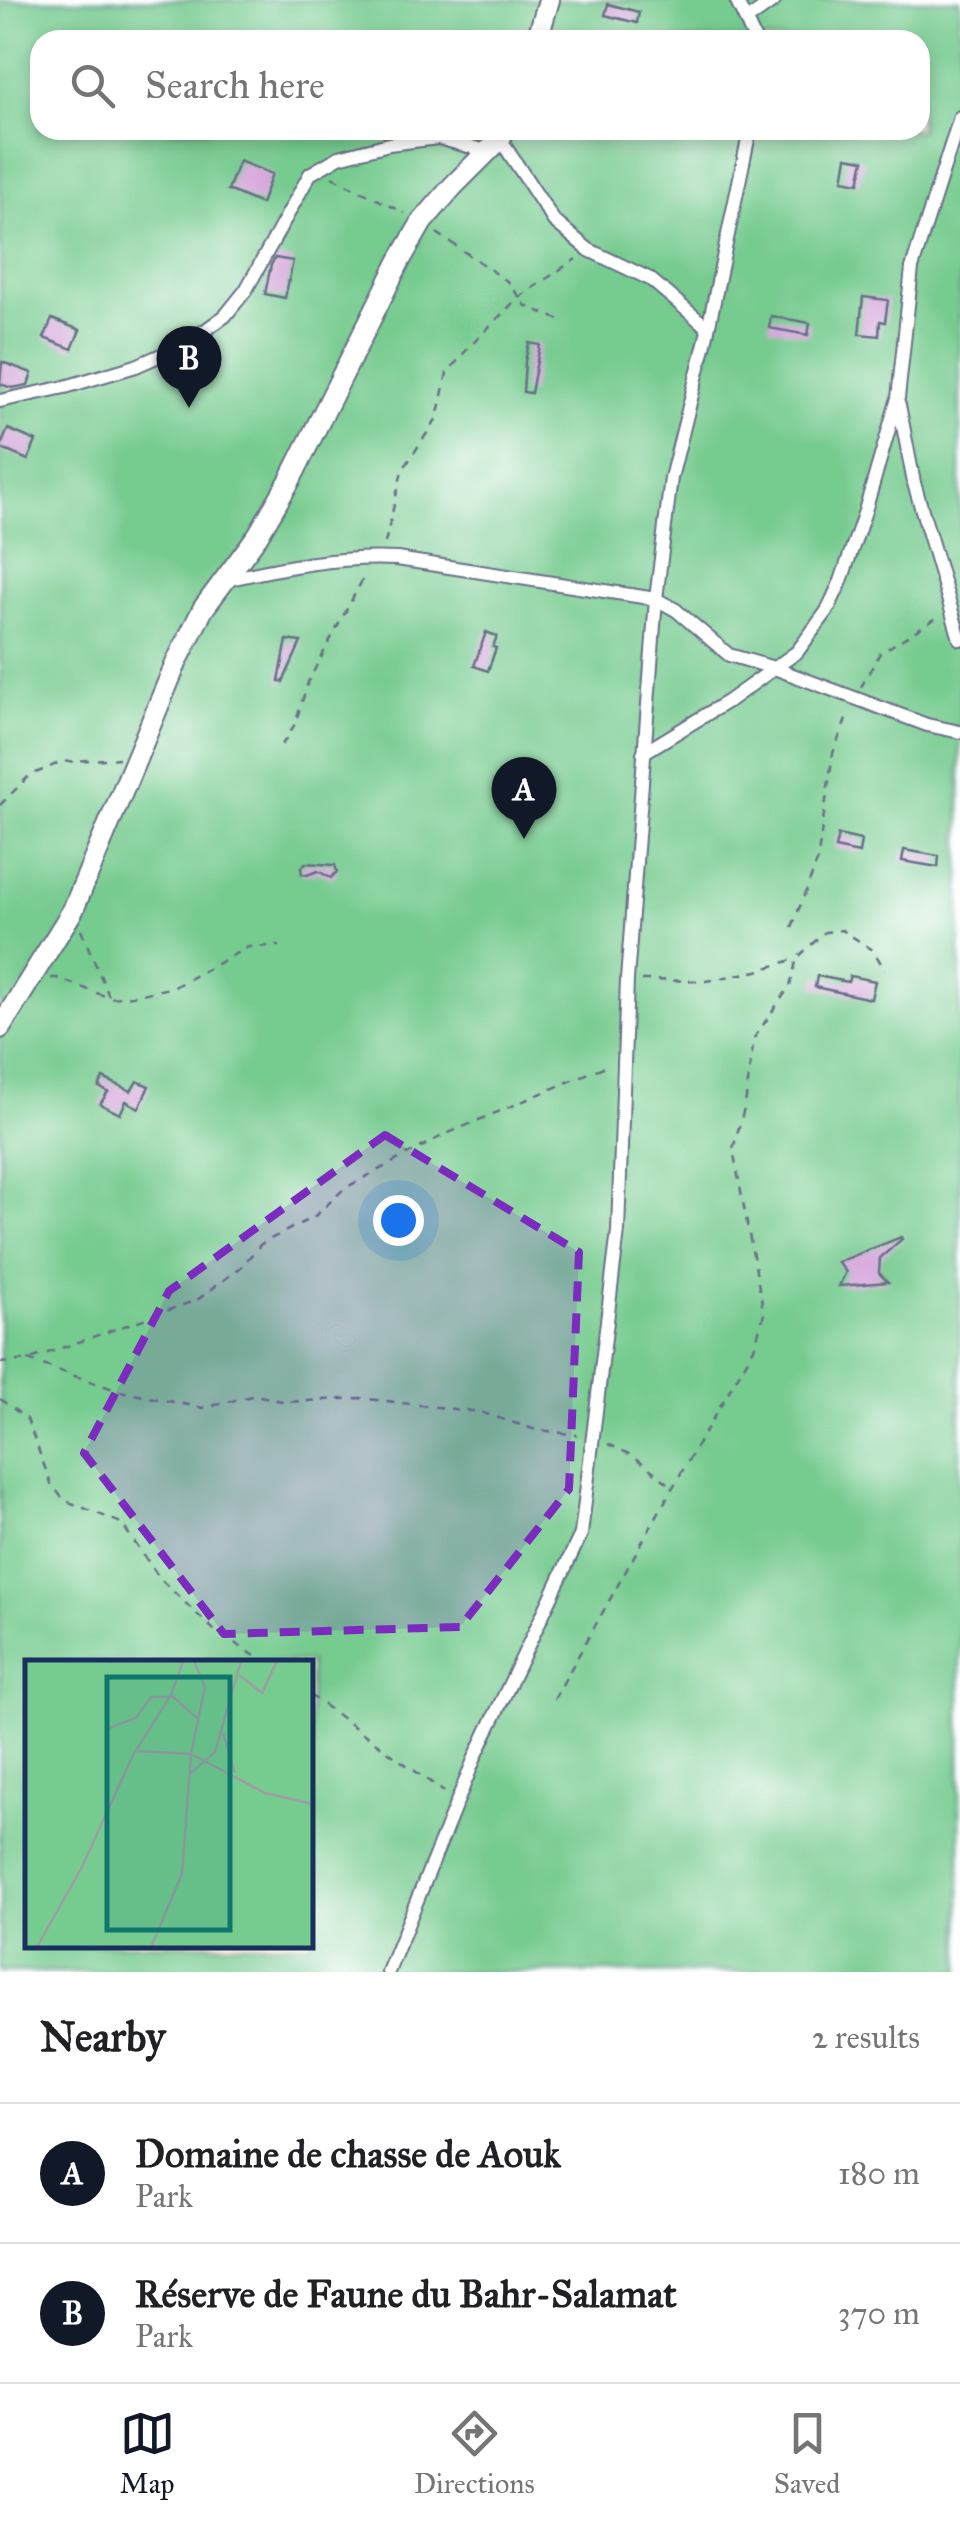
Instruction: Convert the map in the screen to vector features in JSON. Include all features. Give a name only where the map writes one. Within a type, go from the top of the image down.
[{"type":"main road","points":[[540,30],[549,0]]},
{"type":"main road","points":[[0,1028],[73,910],[203,609],[258,535],[290,480],[422,222],[497,140]]},
{"type":"street","points":[[736,0],[751,30]]},
{"type":"street","points":[[747,20],[774,0]]},
{"type":"street","points":[[643,753],[730,700],[797,652],[827,611],[865,512],[898,398],[912,268],[960,117]]},
{"type":"street","points":[[0,402],[136,366],[186,344],[225,316],[246,290],[310,174],[339,157],[422,140]]},
{"type":"street","points":[[497,140],[554,220],[590,250],[650,279],[708,328]]},
{"type":"street","points":[[388,1972],[476,1755],[581,1534],[618,1232],[627,980],[656,599],[671,478],[748,140]]},
{"type":"street","points":[[898,398],[914,484],[960,639]]},
{"type":"street","points":[[225,580],[291,565],[374,558],[656,599],[676,610],[730,655],[927,725],[960,732]]},
{"type":"path","points":[[326,164],[330,176],[422,222],[507,281],[526,306],[565,322]]},
{"type":"path","points":[[282,745],[295,724],[308,682],[374,558],[385,545],[402,470],[437,418],[446,374],[519,297],[590,250]]},
{"type":"path","points":[[792,927],[817,862],[833,753],[854,699],[880,653],[950,608]]},
{"type":"path","points":[[0,804],[29,776],[61,762],[139,756]]},
{"type":"path","points":[[73,910],[110,998]]},
{"type":"path","points":[[627,980],[706,981],[757,972],[797,958],[825,932],[842,930],[873,950],[885,970]]},
{"type":"path","points":[[28,981],[58,978],[110,998],[174,987],[248,947],[280,946]]},
{"type":"path","points":[[554,1700],[754,1348],[764,1314],[733,1149],[746,1105],[754,1038],[790,986],[797,958]]},
{"type":"path","points":[[0,1364],[28,1360],[197,1300],[240,1268],[261,1244],[315,1216],[345,1188],[444,1135],[624,1058]]},
{"type":"path","points":[[28,1360],[119,1391],[203,1408],[256,1395],[286,1402],[360,1398],[480,1412],[533,1430],[592,1436],[635,1457],[673,1487]]},
{"type":"path","points":[[0,1399],[27,1419],[51,1484],[64,1500],[120,1523],[161,1580],[215,1631],[262,1660]]},
{"type":"path","points":[[312,1696],[457,1802]]},
{"type":"highlighted area","points":[[385,1135],[579,1252],[569,1489],[460,1627],[224,1634],[84,1453],[169,1291]]},
{"type":"green space","points":[[0,0],[960,0],[960,1972],[0,1972]]},
{"type":"building","points":[[608,4],[639,12],[637,23],[605,15]]},
{"type":"building","points":[[847,157],[864,160],[859,183],[843,180]]},
{"type":"building","points":[[239,161],[272,174],[261,204],[228,190]]},
{"type":"building","points":[[275,258],[293,261],[285,298],[265,294]]},
{"type":"building","points":[[863,297],[888,300],[879,336],[859,334]]},
{"type":"building","points":[[771,316],[810,323],[808,335],[769,328]]},
{"type":"building","points":[[52,319],[80,330],[72,349],[44,338]]},
{"type":"building","points":[[529,343],[540,345],[531,393],[523,392]]},
{"type":"building","points":[[2,362],[32,373],[28,385],[12,388],[0,384]]},
{"type":"building","points":[[8,429],[36,441],[28,460],[0,448]]},
{"type":"building","points":[[486,632],[497,636],[488,671],[474,666]]},
{"type":"building","points":[[287,640],[301,642],[283,682],[279,681]]},
{"type":"building","points":[[838,835],[861,840],[859,853],[835,848]]},
{"type":"building","points":[[904,850],[939,856],[938,867],[902,861]]},
{"type":"building","points":[[305,863],[335,865],[337,872],[331,878],[318,871],[302,874]]},
{"type":"building","points":[[817,976],[848,982],[850,976],[875,981],[871,999],[815,987]]},
{"type":"building","points":[[103,1078],[131,1091],[137,1081],[149,1086],[139,1108],[126,1101],[120,1114],[100,1104],[108,1092],[99,1087]]},
{"type":"building","points":[[901,1237],[880,1258],[879,1273],[888,1282],[839,1286],[846,1272],[838,1262]]},
{"type":"place","name":"Réserve de Faune du Bahr-Salamat","points":[[189,408]]},
{"type":"place","name":"Domaine de chasse de Aouk","points":[[524,839]]}]
